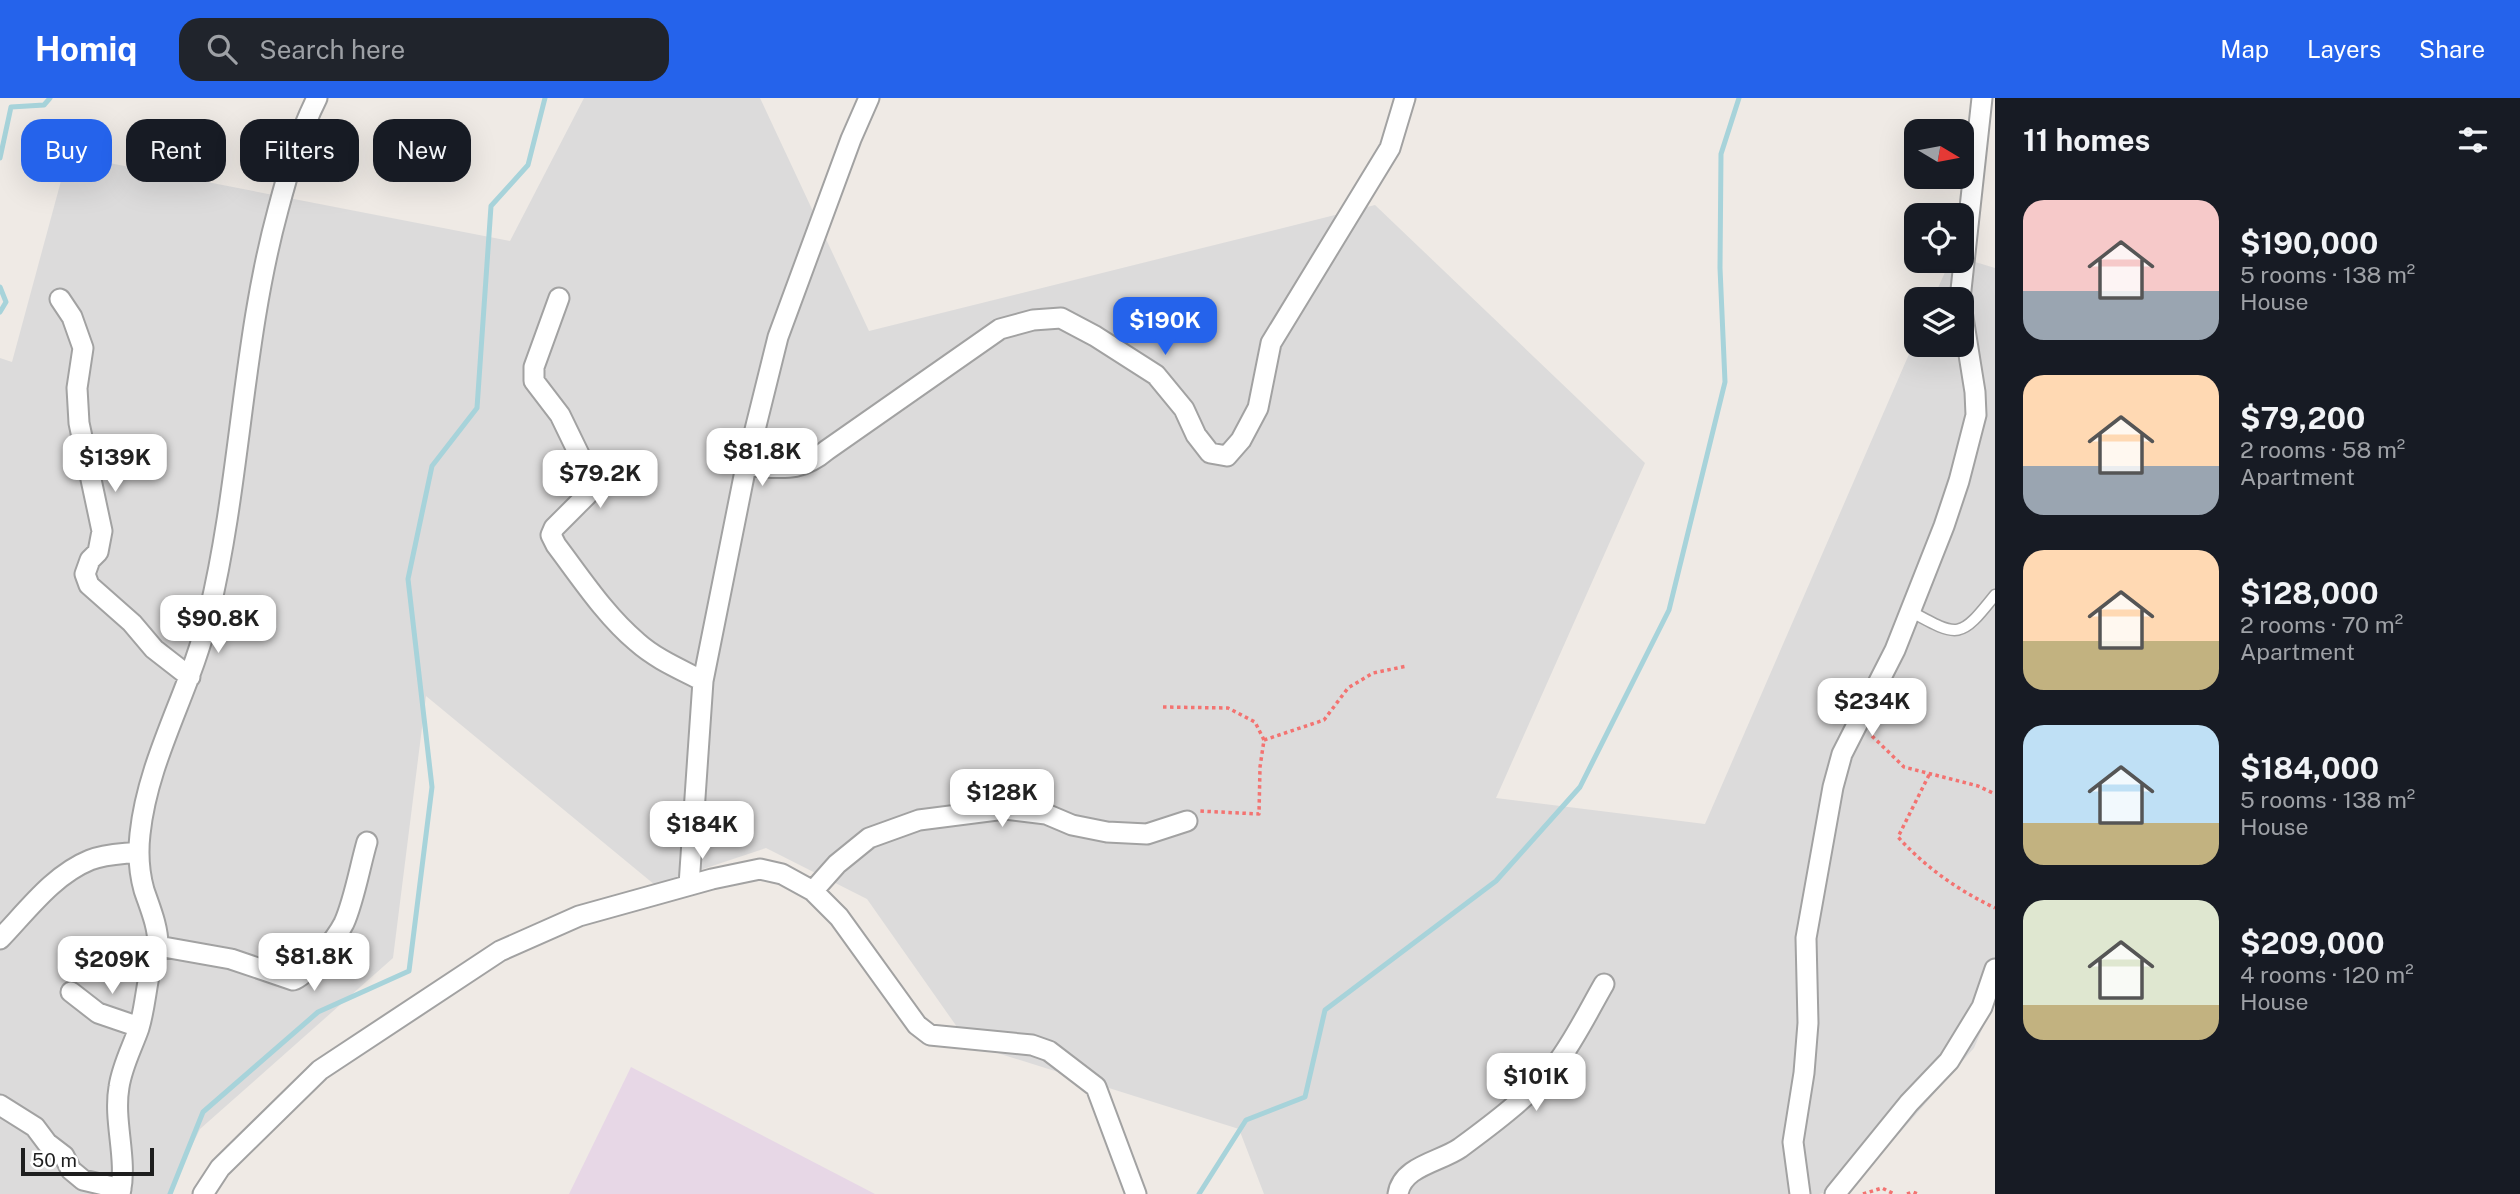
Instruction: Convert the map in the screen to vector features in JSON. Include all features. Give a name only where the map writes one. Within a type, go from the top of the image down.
[{"type":"street","points":[[0,1105],[35,1127],[47,1143],[64,1156],[71,1170],[83,1180],[121,1191],[117,1115],[119,1085],[128,1051],[139,1027],[158,946],[154,917],[143,887],[138,852],[145,795],[190,677],[209,616],[220,566],[249,351],[269,244],[289,168],[305,121],[317,98]]},
{"type":"street","points":[[689,885],[703,681],[746,466],[778,337],[851,139],[869,98]]},
{"type":"street","points":[[746,466],[795,468],[813,462],[1000,329],[1033,320],[1061,318],[1156,375],[1184,409],[1196,435],[1210,453],[1227,456],[1241,440],[1258,408],[1271,343],[1390,148],[1405,98]]},
{"type":"street","points":[[1961,287],[1982,98]]},
{"type":"street","points":[[60,299],[72,317],[83,348],[77,388],[79,423],[102,531],[98,552],[90,560],[85,574],[89,585],[132,623],[154,649],[190,677]]},
{"type":"street","points":[[559,299],[534,368],[534,381],[560,415],[593,483],[587,495],[554,528],[551,535],[604,608],[637,642],[665,662],[703,681]]},
{"type":"street","points":[[1793,1192],[1793,1142],[1806,1048],[1806,938],[1833,787],[1842,754],[1895,650],[1944,526],[1976,415],[1969,357]]},
{"type":"street","points":[[813,891],[837,863],[869,838],[919,820],[1005,808],[1046,814],[1072,825],[1107,832],[1147,834],[1187,821]]},
{"type":"street","points":[[158,946],[231,959],[293,980],[300,978],[344,923],[367,842]]},
{"type":"street","points":[[0,939],[51,886],[77,867],[111,855],[138,852]]},
{"type":"street","points":[[202,1194],[219,1168],[320,1070],[500,951],[579,916],[689,885],[760,869],[782,874],[813,891],[839,916],[917,1025],[930,1035],[1032,1045],[1049,1051],[1096,1087],[1136,1194]]},
{"type":"street","points":[[1835,1194],[1909,1103],[1949,1061],[1982,1007],[1995,969]]},
{"type":"street","points":[[1398,1194],[1405,1177],[1456,1151],[1524,1097],[1557,1062],[1604,984]]},
{"type":"street","points":[[71,992],[98,1013],[139,1027]]},
{"type":"lane","points":[[1910,611],[1942,629],[1956,631],[1965,629],[1973,622],[1995,595]]},
{"type":"path","points":[[1264,740],[1324,720],[1348,688],[1373,673],[1407,666]]},
{"type":"path","points":[[1163,707],[1228,708],[1255,722],[1264,740],[1260,767],[1259,814],[1201,809],[1187,821]]},
{"type":"path","points":[[1856,724],[1879,741],[1897,762],[1929,775],[1978,786],[1995,794]]},
{"type":"path","points":[[1929,775],[1898,837],[1933,871],[1966,894],[1995,908]]},
{"type":"path","points":[[1863,1194],[1882,1188],[1894,1194]]},
{"type":"path","points":[[1907,1194],[1918,1194]]},
{"type":"shaded area","points":[[584,98],[760,98],[869,331],[1375,205],[1645,463],[1496,798],[1705,824],[1908,357],[1974,357],[1974,287],[1938,287],[1945,273],[1974,273],[1974,262],[1995,268],[1995,999],[1974,1048],[1854,1185],[1819,1194],[1264,1194],[1239,1129],[969,1044],[867,899],[766,848],[655,885],[426,696],[393,958],[200,1129],[168,1194],[0,1194],[0,358],[12,362],[61,182],[112,182],[112,164],[126,166],[126,182],[207,182],[510,241]]},
{"type":"shaded area","points":[[631,1067],[875,1194],[569,1194]]},
{"type":"waterway","points":[[0,158],[11,107],[44,105],[50,98]]},
{"type":"waterway","points":[[170,1194],[203,1112],[318,1012],[409,971],[432,787],[408,579],[432,466],[477,408],[491,206],[528,165],[545,98]]},
{"type":"waterway","points":[[1199,1194],[1246,1120],[1305,1097],[1325,1010],[1496,881],[1580,787],[1669,610],[1725,382],[1720,268],[1721,154],[1739,98]]},
{"type":"waterway","points":[[0,287],[6,302],[0,312]]}]
